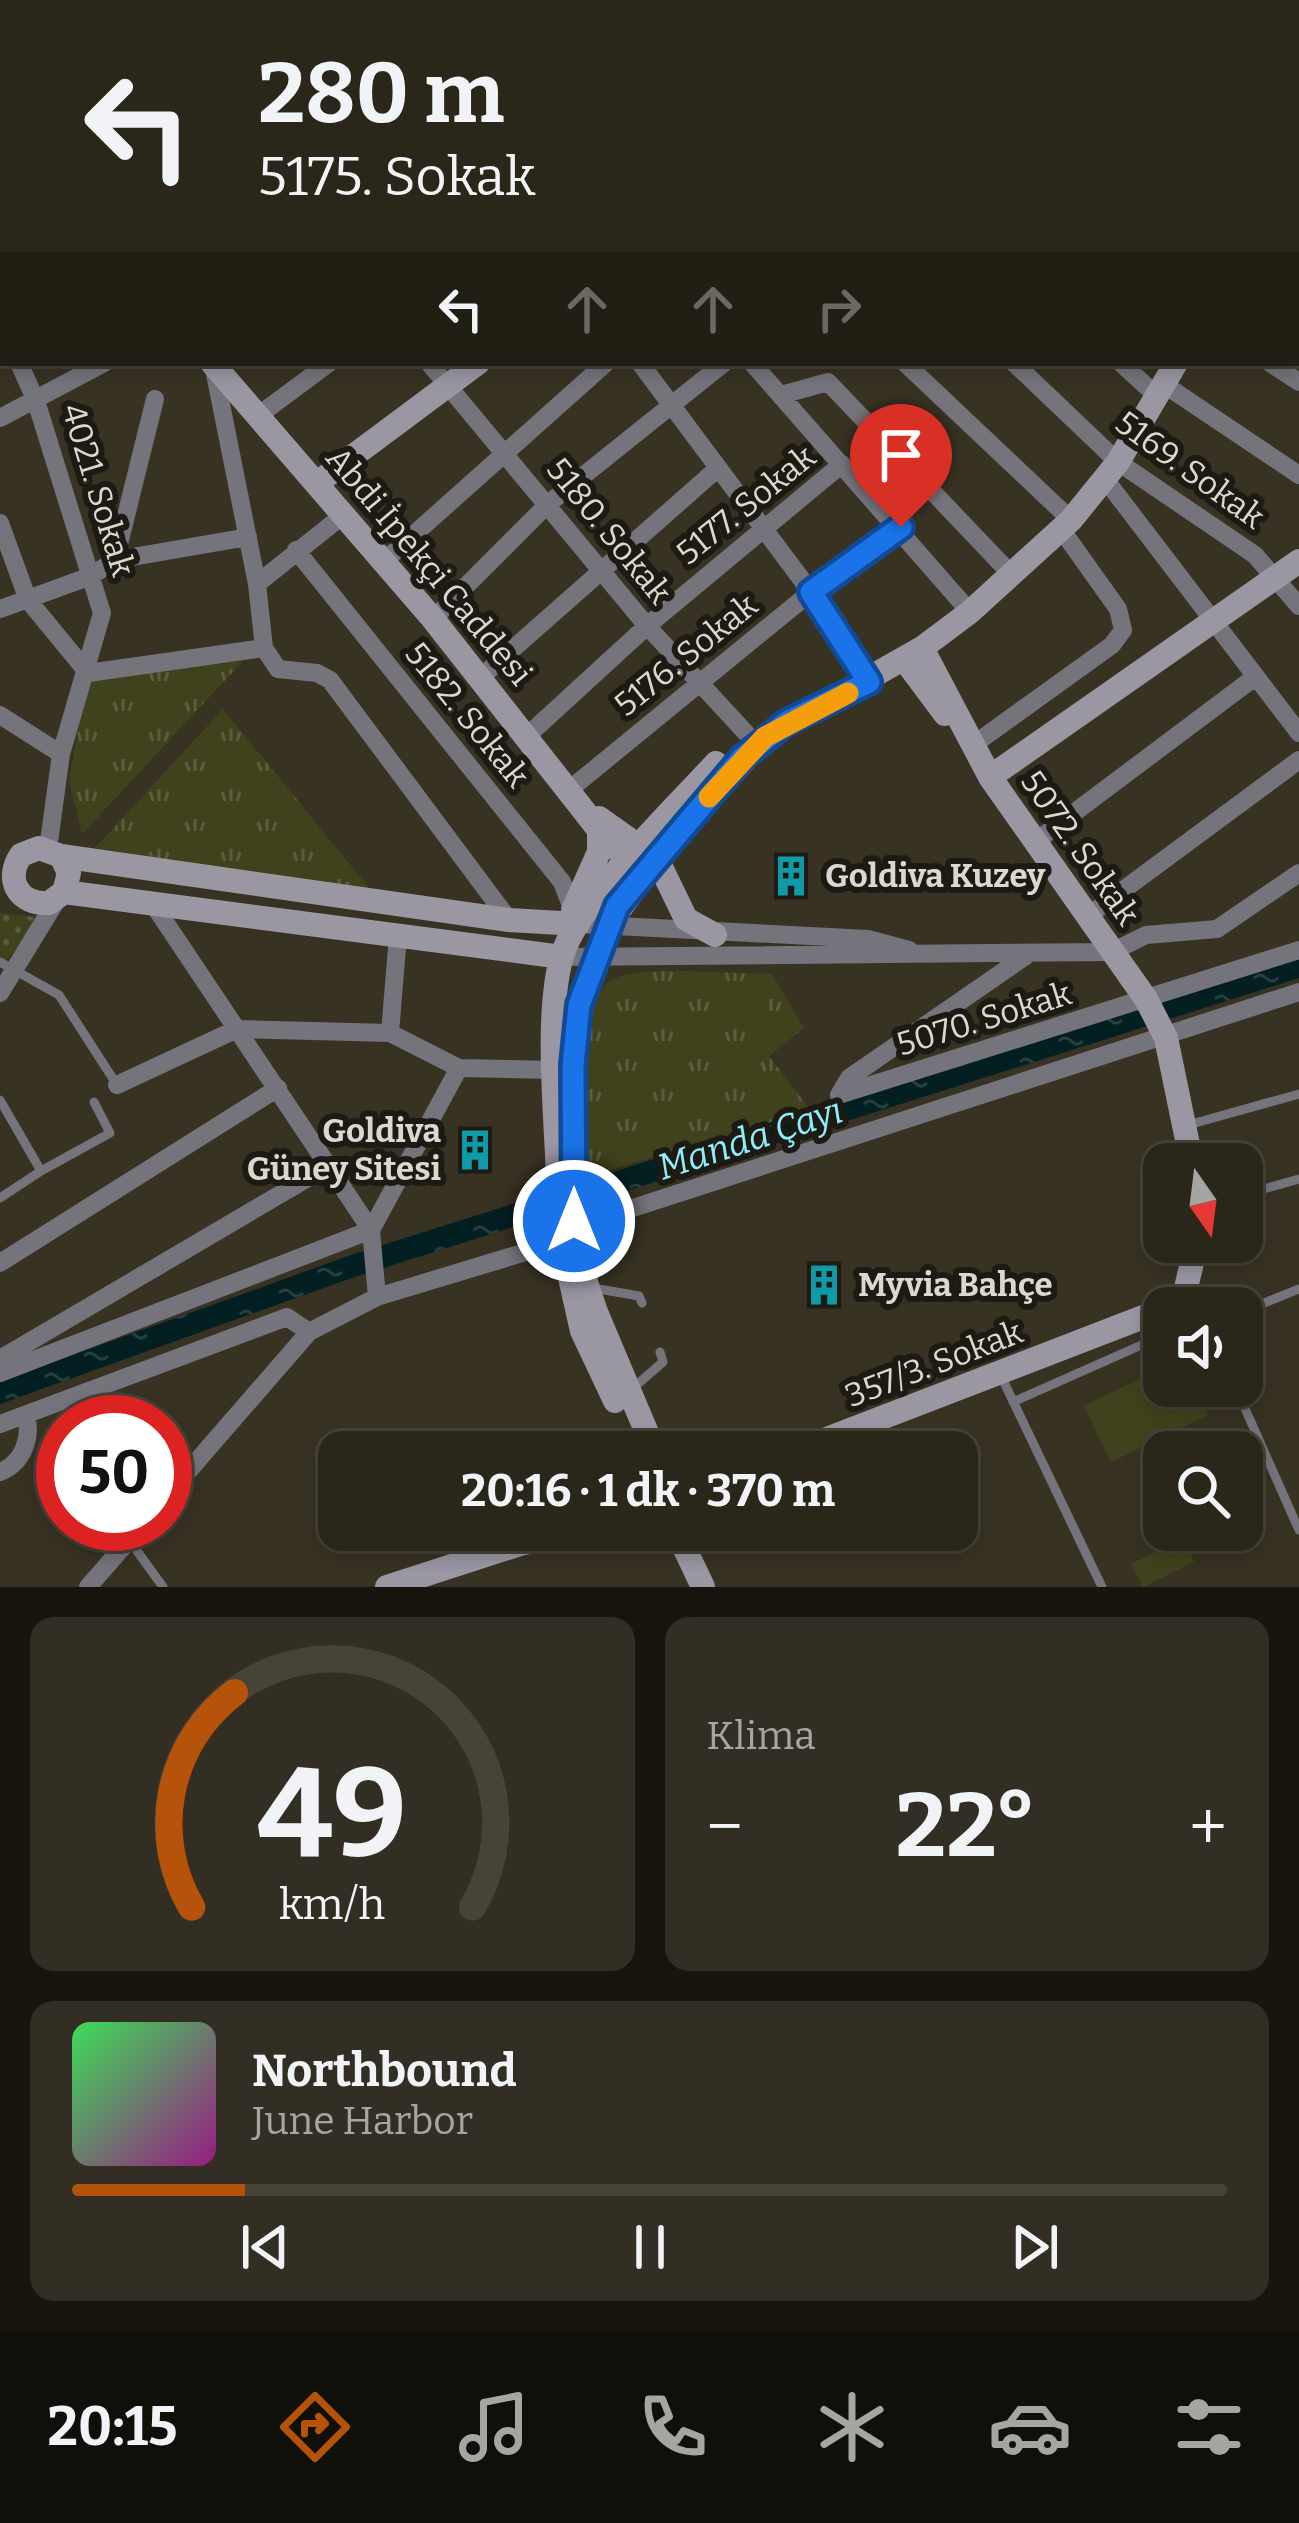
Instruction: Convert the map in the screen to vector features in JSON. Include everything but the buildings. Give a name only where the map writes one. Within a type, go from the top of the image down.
[{"type":"main road","name":"Abdi İpekçi Caddesi","points":[[216,366],[433,619],[595,822],[642,860]]},
{"type":"main road","points":[[317,483],[474,366]]},
{"type":"main road","points":[[32,852],[508,920],[576,917],[642,860],[765,737],[970,612],[1066,524],[1111,470],[1166,381]]},
{"type":"main road","points":[[990,777],[1299,561]]},
{"type":"main road","points":[[567,1177],[579,1005],[608,925],[642,860],[746,733],[888,665]]},
{"type":"main road","name":"5072. Sokak","points":[[888,665],[969,739],[990,777],[1146,999],[1166,1038],[1189,1143]]},
{"type":"main road","points":[[595,822],[599,852],[562,957],[555,1070],[582,1331],[629,1431]]},
{"type":"main road","name":"4021. Sokak","points":[[8,887],[13,871],[32,852],[69,873],[61,895]]},
{"type":"main road","points":[[642,860],[686,919],[716,935]]},
{"type":"main road","points":[[8,887],[39,904],[61,895],[153,904],[562,957]]},
{"type":"main road","points":[[574,1227],[588,1287],[646,1431]]},
{"type":"main road","name":"357/3. Sokak","points":[[850,1431],[1001,1376],[1143,1315]]},
{"type":"main road","points":[[387,1587],[490,1551]]},
{"type":"main road","points":[[686,1551],[703,1587]]},
{"type":"street","name":"4021. Sokak","points":[[20,366],[36,400],[103,613],[32,852]]},
{"type":"street","points":[[0,418],[98,366]]},
{"type":"street","points":[[214,366],[257,584],[264,648],[278,669],[317,673],[330,680],[508,920]]},
{"type":"street","points":[[259,415],[324,366]]},
{"type":"street","name":"5180. Sokak","points":[[432,366],[647,626],[746,733]]},
{"type":"street","points":[[383,562],[603,366]]},
{"type":"street","points":[[642,366],[811,592],[888,665]]},
{"type":"street","points":[[433,619],[548,504],[720,366]]},
{"type":"street","points":[[755,366],[901,527],[970,612]]},
{"type":"street","points":[[907,366],[1066,524],[1118,610],[1123,630],[1112,645],[969,739]]},
{"type":"street","name":"5169. Sokak","points":[[1017,366],[1111,470],[1255,555],[1299,606]]},
{"type":"street","points":[[1128,366],[1166,381],[1299,476]]},
{"type":"street","points":[[781,395],[828,382],[1011,574]]},
{"type":"street","points":[[115,560],[155,399]]},
{"type":"street","name":"5177. Sokak","points":[[527,736],[647,626],[842,464]]},
{"type":"street","points":[[480,678],[717,470]]},
{"type":"street","points":[[1111,470],[1212,622],[1299,733]]},
{"type":"street","points":[[257,584],[342,516]]},
{"type":"street","points":[[0,523],[28,600],[88,673],[264,648]]},
{"type":"street","name":"5176. Sokak","points":[[569,790],[811,592],[901,527]]},
{"type":"street","points":[[0,609],[92,576],[115,560],[248,537]]},
{"type":"street","name":"5182. Sokak","points":[[296,550],[562,882],[576,917]]},
{"type":"street","points":[[1035,842],[1255,677]]},
{"type":"street","points":[[0,715],[61,754]]},
{"type":"street","points":[[1088,916],[1299,760]]},
{"type":"street","points":[[562,957],[836,958],[908,950],[1027,955],[1112,952],[1145,935],[1217,929],[1299,873]]},
{"type":"street","points":[[0,993],[8,967],[61,895]]},
{"type":"street","points":[[153,904],[330,1165],[372,1238],[377,1297]]},
{"type":"street","points":[[576,917],[608,925],[716,935],[868,939],[908,950]]},
{"type":"street","points":[[390,1033],[398,934]]},
{"type":"street","name":"5070. Sokak","points":[[1027,955],[849,1078],[839,1095],[1299,950]]},
{"type":"street","points":[[192,1467],[308,1332],[377,1297],[574,1227],[1299,992]]},
{"type":"street","points":[[117,1085],[237,1029],[390,1033],[459,1068],[555,1070]]},
{"type":"street","points":[[0,1373],[372,1238],[459,1068]]},
{"type":"street","points":[[0,1263],[278,1088]]},
{"type":"street","points":[[0,1359],[330,1165]]},
{"type":"street","points":[[0,1424],[286,1317],[308,1332]]},
{"type":"street","points":[[0,1472],[13,1467],[28,1442],[26,1414]]},
{"type":"street","points":[[88,1587],[119,1551]]},
{"type":"lane","points":[[8,967],[58,995],[117,1085]]},
{"type":"lane","points":[[1186,1125],[1299,1094]]},
{"type":"lane","points":[[0,1100],[41,1171]]},
{"type":"lane","points":[[0,1198],[110,1133],[94,1102]]},
{"type":"lane","points":[[1263,1189],[1299,1179]]},
{"type":"lane","points":[[588,1287],[639,1296],[642,1304]]},
{"type":"lane","points":[[1263,1303],[1299,1288]]},
{"type":"lane","points":[[1013,1402],[1143,1344]]},
{"type":"lane","points":[[629,1392],[663,1362],[660,1352]]},
{"type":"lane","points":[[1001,1376],[1102,1587]]},
{"type":"lane","points":[[1243,1407],[1299,1530]]},
{"type":"lane","points":[[136,1551],[163,1587]]},
{"type":"green space","points":[[243,661],[82,834],[69,782],[88,673]]},
{"type":"green space","points":[[223,709],[374,894],[95,848]]},
{"type":"green space","points":[[0,913],[44,918],[4,963],[0,958]]},
{"type":"green space","points":[[653,971],[772,974],[804,1028],[769,1056],[811,1111],[585,1177],[581,1065],[591,1009],[603,988],[621,976]]},
{"type":"green space","points":[[747,980],[786,1033],[760,1053],[720,1000]]},
{"type":"green space","points":[[1143,1377],[1143,1407],[1204,1407],[1208,1415],[1175,1431],[1143,1431],[1143,1446],[1111,1462],[1084,1406]]},
{"type":"green space","points":[[1157,1551],[1189,1551],[1194,1562],[1143,1587],[1131,1564]]},
{"type":"water","name":"Manda Çayı","points":[[1299,955],[1299,978],[352,1278],[0,1404],[0,1381],[354,1254]]},
{"type":"slow traffic","points":[[709,797],[765,737],[848,693]]},
{"type":"place","name":"Goldiva Kuzey","points":[[791,876]]},
{"type":"place","name":"Goldiva Güney Sitesi","points":[[475,1150]]},
{"type":"place","name":"Myvia Bahçe","points":[[824,1285]]},
{"type":"route","points":[[574,1221],[573,1065],[579,1005],[608,925],[617,906],[742,758],[787,722],[869,682],[811,592],[901,527]]}]
